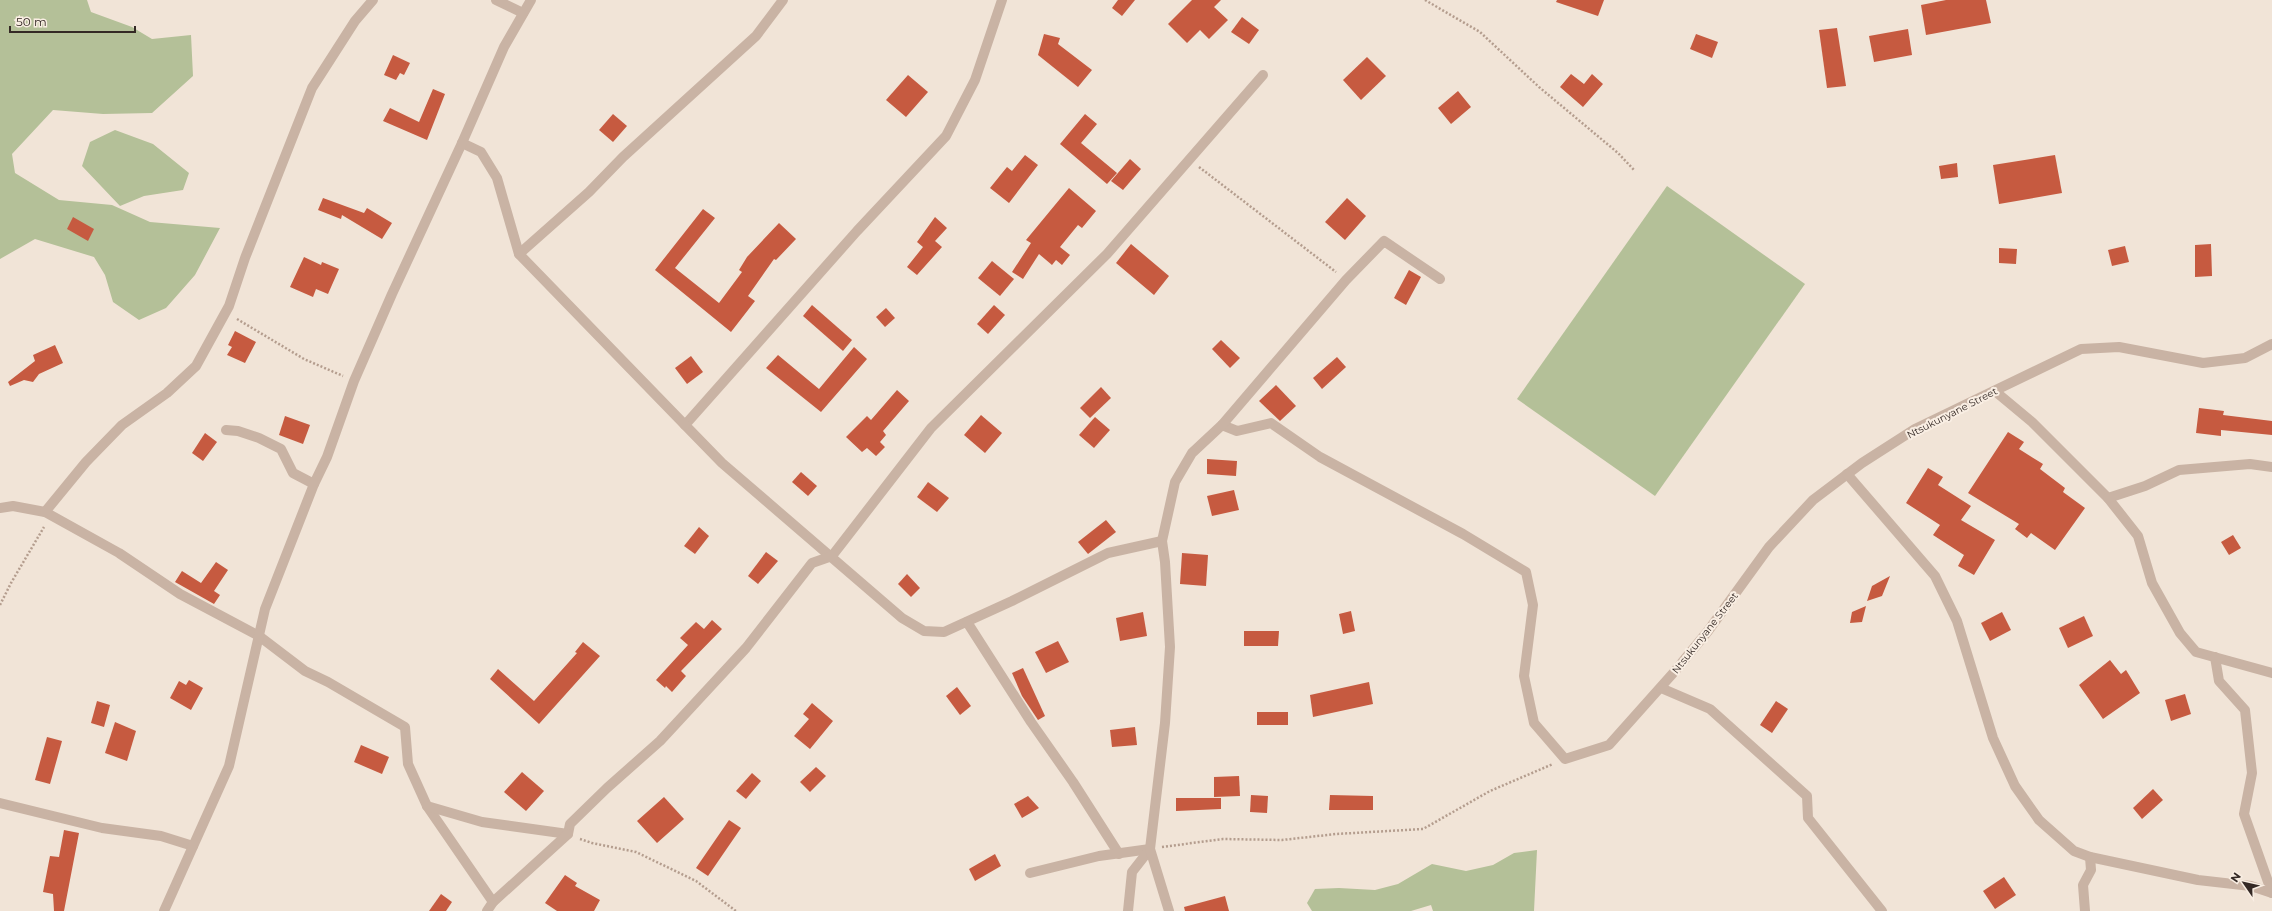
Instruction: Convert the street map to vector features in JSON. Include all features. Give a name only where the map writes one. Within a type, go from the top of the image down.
[{"type":"street","points":[[45,512],[86,462],[122,425],[167,393],[196,366],[226,312],[312,88],[355,21],[373,0]]},
{"type":"street","points":[[496,0],[523,13]]},
{"type":"street","points":[[164,911],[229,766],[265,609],[314,484],[327,457],[354,381],[501,54],[531,0]]},
{"type":"street","points":[[519,254],[589,192],[623,157],[756,36],[783,0]]},
{"type":"street","points":[[684,425],[857,231],[946,136],[974,80],[1002,0]]},
{"type":"street","points":[[486,911],[493,902],[568,834],[570,824],[607,788],[660,741],[746,648],[812,563],[832,556],[931,428],[1107,254],[1191,160],[1263,75]]},
{"type":"street","points":[[462,143],[481,152],[497,178],[519,254],[722,463],[832,556],[902,618],[924,631],[944,632],[1108,553],[1162,541]]},
{"type":"street","points":[[1169,911],[1150,849],[1165,723],[1170,647],[1165,562],[1162,541],[1175,482],[1192,453],[1222,425],[1346,280],[1384,241],[1440,279]]},
{"type":"street","name":"Ntsukunyane Street","points":[[1565,760],[1609,745],[1661,688],[1708,631],[1769,547],[1813,500],[1847,474],[1915,429],[1996,392],[2010,382],[2081,349],[2119,347],[2203,363],[2245,358],[2272,344]]},
{"type":"street","points":[[1996,392],[2032,422],[2108,498],[2138,536],[2152,583],[2180,633],[2196,652],[2272,673]]},
{"type":"street","points":[[1222,425],[1238,430],[1271,423],[1320,457],[1463,534],[1526,572],[1533,605],[1524,676],[1525,684],[1534,723],[1565,760]]},
{"type":"street","points":[[226,430],[238,431],[260,438],[281,448],[293,473],[314,484]]},
{"type":"street","points":[[2108,498],[2145,486],[2179,470],[2250,464],[2272,467]]},
{"type":"street","points":[[1847,474],[1935,576],[1957,621],[1993,738],[2015,786],[2039,820],[2074,851],[2090,857],[2198,880],[2251,886],[2272,893]]},
{"type":"street","points":[[0,508],[13,506],[45,512],[119,553],[180,594],[259,636],[305,671],[328,682],[405,727],[408,764],[427,806],[493,902]]},
{"type":"street","points":[[967,622],[1031,722],[1073,782],[1119,854]]},
{"type":"street","points":[[2215,658],[2219,681],[2245,710],[2252,773],[2244,814],[2272,893]]},
{"type":"street","points":[[1661,688],[1710,709],[1807,796],[1808,818],[1882,911]]},
{"type":"street","points":[[0,803],[102,828],[162,836],[193,846]]},
{"type":"street","points":[[427,806],[482,822],[568,834]]},
{"type":"street","points":[[1030,873],[1099,856],[1150,849]]},
{"type":"street","points":[[1128,911],[1132,872],[1150,849]]},
{"type":"street","points":[[2085,911],[2083,885],[2091,870],[2090,857]]},
{"type":"path","points":[[1425,0],[1480,32],[1539,87],[1618,152],[1635,171]]},
{"type":"path","points":[[1191,160],[1230,193],[1346,280]]},
{"type":"path","points":[[226,312],[255,332],[298,356],[354,381]]},
{"type":"path","points":[[0,604],[46,524],[45,512]]},
{"type":"path","points":[[1150,849],[1223,839],[1282,840],[1336,834],[1423,829],[1490,792],[1565,760]]},
{"type":"path","points":[[568,834],[592,843],[636,852],[696,881],[736,911]]},
{"type":"green space","points":[[0,0],[87,0],[91,12],[132,27],[152,39],[191,35],[193,76],[152,113],[103,114],[53,110],[12,154],[15,173],[59,200],[112,205],[150,222],[220,228],[195,275],[166,308],[139,320],[113,302],[105,275],[94,257],[35,239],[0,259]]},
{"type":"green space","points":[[115,130],[153,144],[189,173],[183,190],[144,196],[120,206],[82,166],[90,142]]},
{"type":"green space","points":[[1667,186],[1805,284],[1655,496],[1517,399]]},
{"type":"green space","points":[[1537,850],[1534,911],[1433,911],[1431,905],[1411,911],[1312,911],[1307,903],[1315,889],[1339,888],[1375,890],[1398,884],[1432,864],[1466,871],[1493,865],[1514,853]]},
{"type":"building","points":[[1118,0],[1135,0],[1122,16],[1112,8]]},
{"type":"building","points":[[1192,0],[1221,0],[1214,7],[1228,20],[1209,39],[1200,30],[1187,43],[1168,24]]},
{"type":"building","points":[[1557,0],[1604,0],[1598,16],[1556,2]]},
{"type":"building","points":[[1946,0],[1986,0],[1991,23],[1926,35],[1921,5]]},
{"type":"building","points":[[1242,17],[1259,30],[1249,44],[1231,32]]},
{"type":"building","points":[[1837,28],[1846,86],[1827,88],[1819,30]]},
{"type":"building","points":[[1908,29],[1912,55],[1874,62],[1869,36]]},
{"type":"building","points":[[1044,34],[1060,38],[1058,44],[1092,70],[1078,87],[1038,55]]},
{"type":"building","points":[[1696,34],[1718,42],[1712,58],[1690,49]]},
{"type":"building","points":[[393,55],[410,63],[404,75],[400,73],[396,80],[384,75]]},
{"type":"building","points":[[1367,57],[1386,76],[1361,100],[1343,80]]},
{"type":"building","points":[[1571,74],[1584,84],[1592,74],[1603,84],[1583,107],[1560,87]]},
{"type":"building","points":[[908,75],[928,92],[906,117],[886,100]]},
{"type":"building","points":[[433,89],[445,94],[427,140],[383,121],[390,108],[419,122]]},
{"type":"building","points":[[1458,91],[1471,107],[1451,124],[1438,108]]},
{"type":"building","points":[[613,114],[627,126],[613,142],[599,130]]},
{"type":"building","points":[[1085,114],[1097,124],[1081,143],[1117,173],[1107,184],[1060,144]]},
{"type":"building","points":[[1025,155],[1038,165],[1009,203],[990,188],[1007,167],[1012,171]]},
{"type":"building","points":[[2055,155],[2062,193],[1999,204],[1993,165]]},
{"type":"building","points":[[1130,159],[1141,169],[1123,190],[1111,181]]},
{"type":"building","points":[[1957,163],[1958,177],[1941,179],[1939,166]]},
{"type":"building","points":[[1069,188],[1096,211],[1082,228],[1078,225],[1060,247],[1070,255],[1062,265],[1056,260],[1052,265],[1039,254],[1023,279],[1012,272],[1031,243],[1026,240]]},
{"type":"building","points":[[323,198],[364,213],[367,208],[392,223],[382,239],[342,215],[341,219],[318,210]]},
{"type":"building","points":[[1347,198],[1366,216],[1345,240],[1325,222]]},
{"type":"building","points":[[703,209],[715,218],[675,268],[719,303],[742,272],[739,270],[747,257],[779,223],[796,239],[776,260],[774,259],[748,296],[755,301],[731,332],[655,270]]},
{"type":"building","points":[[73,217],[94,229],[88,241],[67,229]]},
{"type":"building","points":[[935,217],[947,228],[935,241],[942,247],[917,275],[907,267],[923,247],[917,242]]},
{"type":"building","points":[[1131,244],[1169,276],[1154,295],[1116,263]]},
{"type":"building","points":[[2211,244],[2212,276],[2195,277],[2195,245]]},
{"type":"building","points":[[2125,246],[2129,262],[2112,266],[2108,250]]},
{"type":"building","points":[[1999,248],[2017,249],[2016,264],[1999,263]]},
{"type":"building","points":[[304,257],[321,265],[322,262],[339,269],[328,294],[316,289],[313,297],[290,287]]},
{"type":"building","points":[[992,261],[1014,279],[1000,296],[978,278]]},
{"type":"building","points":[[1409,270],[1421,277],[1406,305],[1394,298]]},
{"type":"building","points":[[812,305],[852,340],[843,351],[803,316]]},
{"type":"building","points":[[994,305],[1005,315],[988,334],[977,324]]},
{"type":"building","points":[[886,308],[895,318],[885,327],[876,317]]},
{"type":"building","points":[[235,331],[256,342],[245,363],[227,355],[232,347],[228,345]]},
{"type":"building","points":[[1221,340],[1240,358],[1230,368],[1212,349]]},
{"type":"building","points":[[55,345],[63,363],[39,374],[33,382],[24,380],[10,386],[8,382],[35,361],[33,355]]},
{"type":"building","points":[[854,347],[867,359],[821,412],[766,368],[778,355],[819,389]]},
{"type":"building","points":[[691,356],[703,372],[687,384],[675,368]]},
{"type":"building","points":[[1337,357],[1346,367],[1322,389],[1313,378]]},
{"type":"building","points":[[1276,385],[1296,406],[1280,421],[1259,401]]},
{"type":"building","points":[[1101,387],[1111,398],[1090,418],[1080,408]]},
{"type":"building","points":[[897,390],[909,401],[883,431],[886,435],[880,442],[885,447],[876,456],[867,448],[862,452],[846,437],[867,416],[871,420]]},
{"type":"building","points":[[2199,408],[2224,411],[2223,415],[2272,421],[2272,435],[2221,430],[2221,436],[2196,433]]},
{"type":"building","points":[[981,415],[1002,433],[985,453],[964,435]]},
{"type":"building","points":[[285,416],[310,425],[303,444],[279,435]]},
{"type":"building","points":[[1095,417],[1110,430],[1094,448],[1079,435]]},
{"type":"building","points":[[2008,432],[2024,442],[2019,449],[2043,464],[2040,469],[2065,488],[2063,492],[2085,508],[2055,550],[2031,533],[2027,538],[2015,529],[2019,524],[1968,493]]},
{"type":"building","points":[[205,433],[217,442],[203,461],[192,453]]},
{"type":"building","points":[[1207,459],[1237,461],[1236,476],[1207,474]]},
{"type":"building","points":[[1928,468],[1943,477],[1938,485],[1971,506],[1961,520],[1995,540],[1974,575],[1958,566],[1964,555],[1933,535],[1940,525],[1906,503]]},
{"type":"building","points":[[801,472],[817,486],[808,496],[792,482]]},
{"type":"building","points":[[928,482],[949,498],[937,512],[917,497]]},
{"type":"building","points":[[1234,490],[1239,510],[1212,516],[1207,496]]},
{"type":"building","points":[[1106,520],[1116,532],[1088,554],[1078,542]]},
{"type":"building","points":[[699,527],[709,536],[695,554],[684,546]]},
{"type":"building","points":[[2233,535],[2241,548],[2229,555],[2221,542]]},
{"type":"building","points":[[766,552],[778,561],[758,584],[748,576]]},
{"type":"building","points":[[1182,553],[1208,555],[1206,586],[1180,584]]},
{"type":"building","points":[[216,562],[228,570],[214,591],[220,595],[214,604],[175,582],[182,571],[201,583]]},
{"type":"building","points":[[907,574],[920,588],[911,597],[898,584]]},
{"type":"building","points":[[1890,576],[1882,596],[1867,601],[1872,586]]},
{"type":"building","points":[[1866,606],[1862,622],[1850,623],[1852,612]]},
{"type":"building","points":[[1351,611],[1355,631],[1343,634],[1339,614]]},
{"type":"building","points":[[1143,612],[1147,636],[1120,641],[1116,618]]},
{"type":"building","points":[[2002,612],[2011,630],[1990,641],[1981,623]]},
{"type":"building","points":[[2084,616],[2093,636],[2068,648],[2059,628]]},
{"type":"building","points":[[712,620],[722,629],[681,671],[686,676],[672,692],[666,686],[665,688],[656,680],[688,645],[680,638],[696,622],[704,629]]},
{"type":"building","points":[[1244,631],[1279,631],[1278,646],[1244,646]]},
{"type":"building","points":[[1058,641],[1069,662],[1046,673],[1035,652]]},
{"type":"building","points":[[583,642],[600,656],[539,724],[490,679],[498,669],[534,701],[577,653],[575,652]]},
{"type":"building","points":[[2110,660],[2121,674],[2126,670],[2140,693],[2103,719],[2079,685]]},
{"type":"building","points":[[1023,668],[1045,716],[1038,720],[1022,696],[1012,673]]},
{"type":"building","points":[[189,680],[203,688],[191,710],[170,698],[179,681],[186,685]]},
{"type":"building","points":[[1369,682],[1373,704],[1313,717],[1310,695]]},
{"type":"building","points":[[957,687],[971,706],[960,715],[946,696]]},
{"type":"building","points":[[2185,694],[2191,714],[2171,721],[2165,700]]},
{"type":"building","points":[[97,701],[110,705],[104,727],[91,723]]},
{"type":"building","points":[[1776,701],[1788,709],[1772,733],[1760,725]]},
{"type":"building","points":[[812,703],[833,721],[810,749],[794,736],[809,719],[803,714]]},
{"type":"building","points":[[1257,712],[1288,712],[1288,725],[1257,725]]},
{"type":"building","points":[[115,722],[136,731],[127,761],[105,753]]},
{"type":"building","points":[[1135,727],[1137,745],[1112,747],[1110,730]]},
{"type":"building","points":[[47,737],[62,741],[50,784],[35,780]]},
{"type":"building","points":[[361,745],[389,757],[382,774],[354,762]]},
{"type":"building","points":[[816,767],[826,776],[810,792],[800,782]]},
{"type":"building","points":[[522,772],[544,791],[526,811],[504,792]]},
{"type":"building","points":[[752,773],[761,781],[746,799],[736,791]]},
{"type":"building","points":[[1239,776],[1240,796],[1214,797],[1214,777]]},
{"type":"building","points":[[2153,789],[2163,800],[2142,819],[2133,808]]},
{"type":"building","points":[[1251,795],[1268,796],[1267,813],[1250,812]]},
{"type":"building","points":[[1330,795],[1373,796],[1373,810],[1329,810]]},
{"type":"building","points":[[1028,796],[1039,808],[1022,818],[1014,804]]},
{"type":"building","points":[[664,797],[684,819],[657,843],[637,821]]},
{"type":"building","points":[[1176,798],[1221,798],[1221,809],[1176,811]]},
{"type":"building","points":[[729,820],[741,828],[708,876],[696,868]]},
{"type":"building","points":[[64,830],[79,833],[64,911],[54,911],[53,894],[43,892],[50,856],[59,857]]},
{"type":"building","points":[[995,854],[1001,866],[975,881],[969,869]]},
{"type":"building","points":[[565,875],[577,883],[575,886],[600,900],[594,911],[557,911],[545,903]]},
{"type":"building","points":[[2004,877],[2016,895],[1995,909],[1983,891]]},
{"type":"building","points":[[441,894],[452,902],[446,911],[429,911]]},
{"type":"building","points":[[1225,896],[1229,911],[1185,911],[1184,907]]}]
